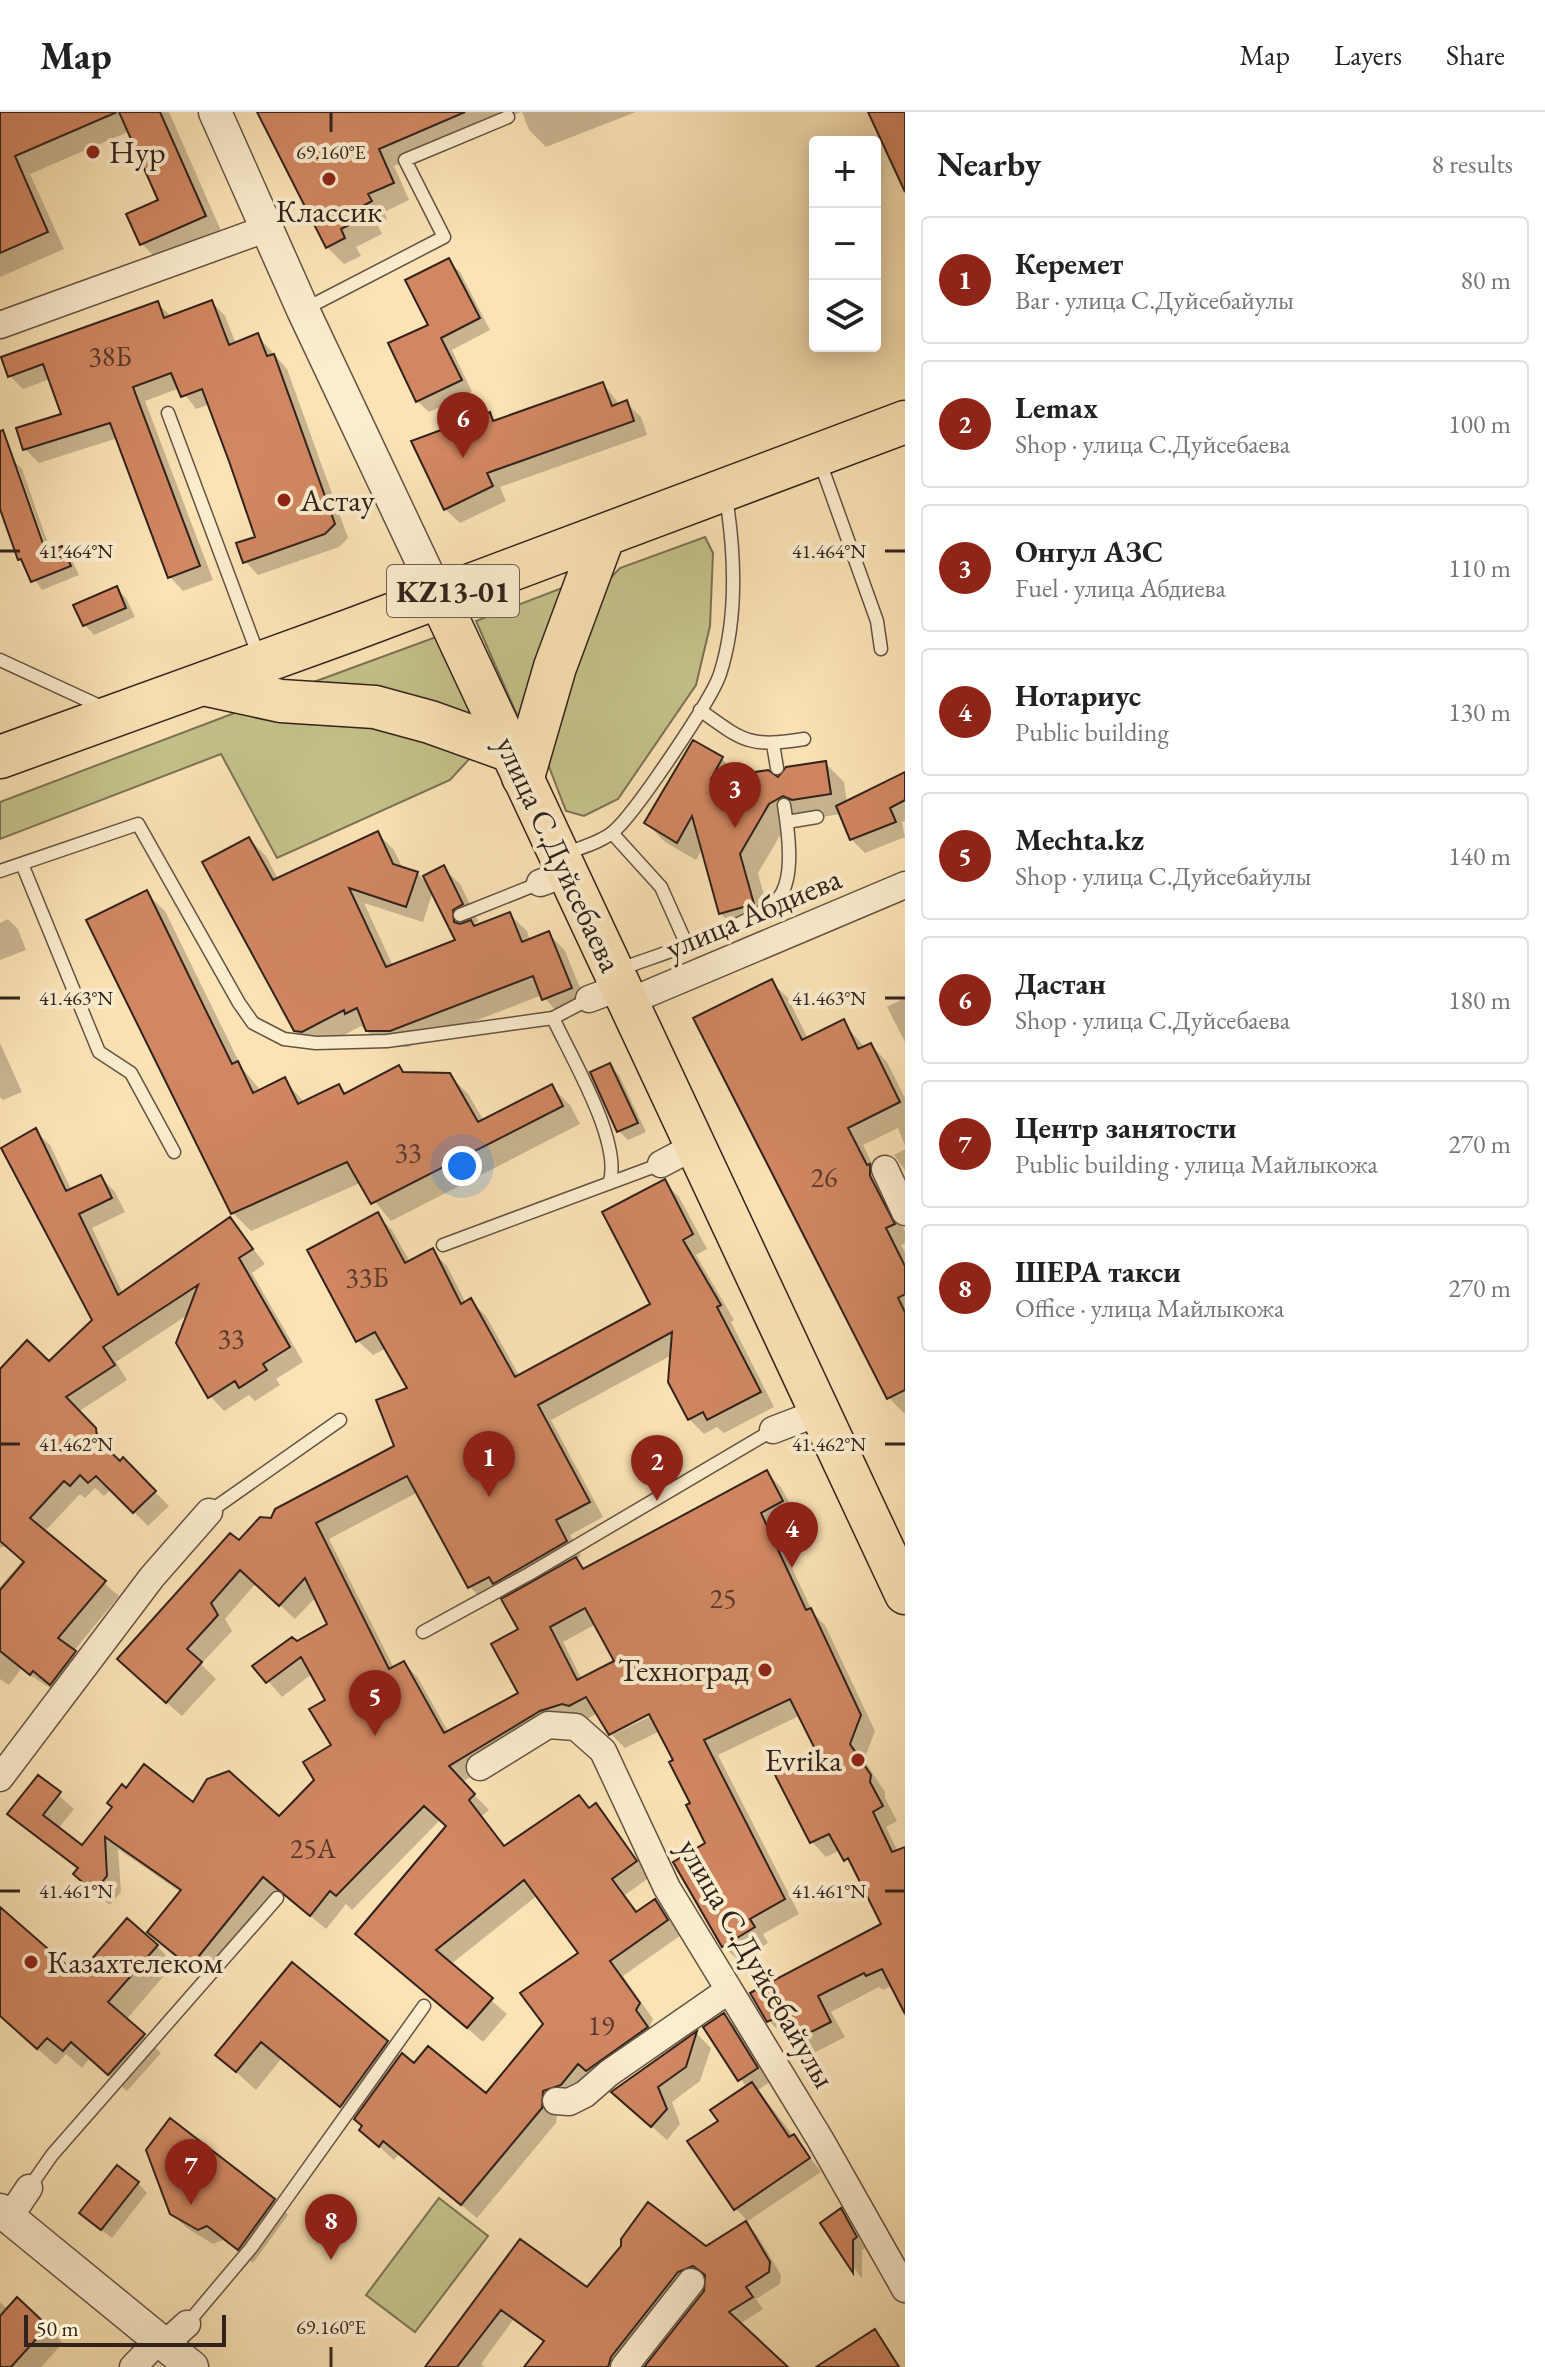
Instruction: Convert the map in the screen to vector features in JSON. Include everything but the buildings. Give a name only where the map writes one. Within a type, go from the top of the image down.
[{"type":"highway","name":"KZ13-01","points":[[0,757],[261,663],[905,422]]},
{"type":"highway","points":[[203,684],[281,701],[375,707],[430,722],[517,764],[604,535]]},
{"type":"main road","name":"улица С.Дуйсебаева","points":[[438,596],[517,764],[556,871],[613,990],[678,1155],[820,1412],[900,1569]]},
{"type":"street","name":"улица С.Дуйсебаева","points":[[215,112],[303,310],[438,596]]},
{"type":"street","points":[[0,325],[268,228]]},
{"type":"street","name":"улица Абдиева","points":[[613,990],[905,885]]},
{"type":"street","points":[[885,1169],[905,1212]]},
{"type":"street","points":[[773,1430],[820,1412]]},
{"type":"street","points":[[0,1778],[152,1577],[209,1512]]},
{"type":"street","name":"улица С.Дуйсебайулы","points":[[480,1767],[548,1725],[576,1727],[603,1751],[667,1888],[905,2289]]},
{"type":"street","points":[[556,2101],[569,2102],[585,2094],[609,2073],[729,1990]]},
{"type":"street","points":[[29,2188],[5,2214],[171,2336],[192,2367]]},
{"type":"street","points":[[624,2367],[691,2282]]},
{"type":"street","points":[[133,2367],[171,2336]]},
{"type":"lane","points":[[303,310],[444,237],[405,160],[508,117]]},
{"type":"lane","points":[[168,413],[261,663]]},
{"type":"lane","points":[[818,455],[877,621],[881,649]]},
{"type":"lane","points":[[460,915],[556,871],[612,833],[631,812],[700,710],[720,675],[734,585],[733,541],[725,490]]},
{"type":"lane","points":[[0,660],[118,714]]},
{"type":"lane","points":[[700,710],[744,741],[773,744],[804,739]]},
{"type":"lane","points":[[773,744],[777,768]]},
{"type":"lane","points":[[0,871],[138,824],[253,1023],[284,1039],[316,1043],[387,1041],[553,1018],[613,990],[686,943],[761,914],[781,894],[790,848],[784,805]]},
{"type":"lane","points":[[787,822],[817,817]]},
{"type":"lane","points":[[612,833],[661,887],[686,943]]},
{"type":"lane","points":[[22,864],[99,1052],[131,1073],[174,1152]]},
{"type":"lane","points":[[553,1018],[609,1142],[613,1168],[610,1181]]},
{"type":"lane","points":[[443,1245],[678,1155]]},
{"type":"lane","points":[[209,1512],[340,1420]]},
{"type":"lane","points":[[423,1632],[529,1574],[773,1430]]},
{"type":"lane","points":[[29,2188],[52,2155],[277,1898]]},
{"type":"lane","points":[[171,2336],[251,2248],[424,2006]]},
{"type":"shaded area","points":[[705,537],[713,553],[710,626],[696,685],[618,799],[584,816],[566,811],[548,764],[593,596],[620,568]]},
{"type":"shaded area","points":[[575,583],[523,729],[476,621]]},
{"type":"shaded area","points":[[436,637],[483,733],[281,694]]},
{"type":"shaded area","points":[[237,712],[362,718],[472,756],[450,780],[277,858],[221,754],[0,839],[0,802]]},
{"type":"shaded area","points":[[439,2198],[488,2236],[415,2332],[366,2295]]},
{"type":"place","name":"Нур","points":[[93,152]]},
{"type":"place","name":"Классик","points":[[329,179]]},
{"type":"place","name":"Дастан","points":[[463,458]]},
{"type":"place","name":"Астау","points":[[284,500]]},
{"type":"place","name":"Онгул АЗС","points":[[735,828]]},
{"type":"place","name":"Керемет","points":[[489,1497]]},
{"type":"place","name":"Lemax","points":[[657,1501]]},
{"type":"place","name":"Нотариус","points":[[792,1568]]},
{"type":"place","name":"Техноград","points":[[765,1670]]},
{"type":"place","name":"Mechta.kz","points":[[375,1736]]},
{"type":"place","name":"Evrika","points":[[858,1760]]},
{"type":"place","name":"Казахтелеком","points":[[31,1962]]},
{"type":"place","name":"Центр занятости","points":[[191,2205]]},
{"type":"place","name":"ШЕРА такси","points":[[331,2260]]}]
